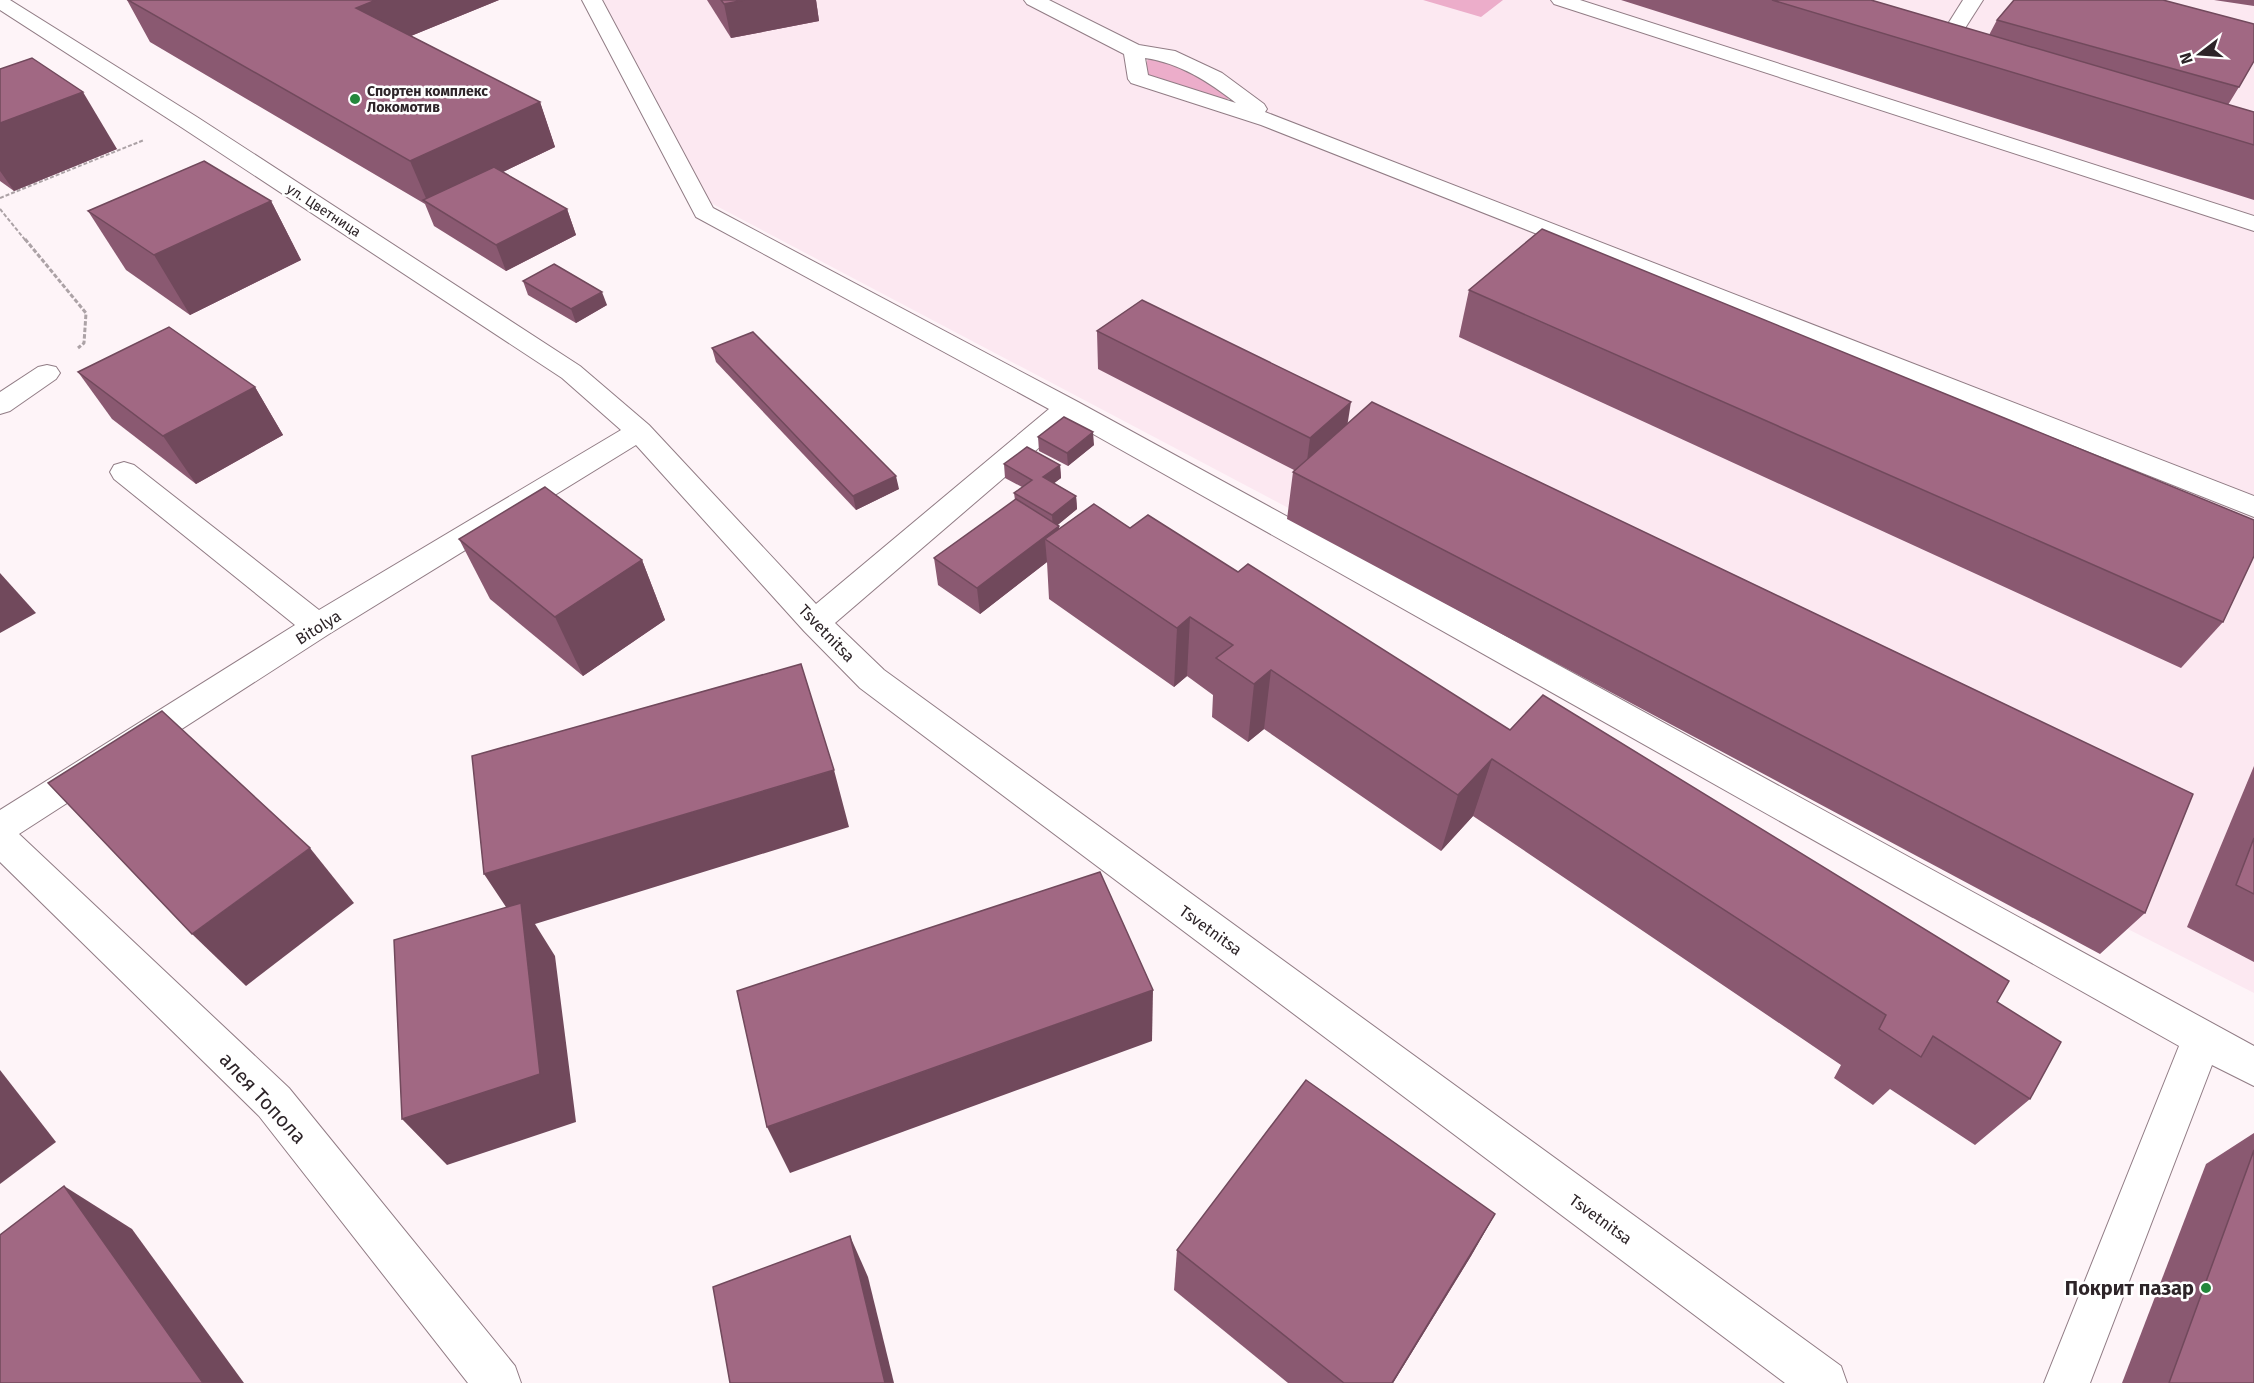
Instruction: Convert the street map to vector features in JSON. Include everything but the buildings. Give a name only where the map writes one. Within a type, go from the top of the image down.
[{"type":"street","points":[[592,0],[704,212],[1068,408],[2254,1067]]},
{"type":"street","points":[[1034,0],[1134,51],[1168,55],[1215,76],[1269,120]]},
{"type":"street","points":[[1561,0],[2254,224]]},
{"type":"street","points":[[1939,54],[1973,0]]},
{"type":"street","name":"ул. Цветница","points":[[0,2],[189,122],[571,372],[639,431]]},
{"type":"street","points":[[1917,47],[1962,60]]},
{"type":"street","points":[[1134,51],[1138,79],[1269,120],[2254,507]]},
{"type":"street","points":[[0,405],[47,373]]},
{"type":"street","points":[[815,623],[1068,408]]},
{"type":"street","name":"Tsvetnitsa","points":[[639,431],[815,623],[872,679],[1824,1383]]},
{"type":"street","name":"Bitolya","points":[[0,828],[318,626],[639,431]]},
{"type":"street","points":[[124,472],[318,626]]},
{"type":"street","name":"алея Топола","points":[[0,839],[273,1102],[498,1383]]},
{"type":"street","points":[[2067,1383],[2202,1040]]},
{"type":"path","points":[[0,198],[189,122]]},
{"type":"path","points":[[0,208],[86,313],[84,343],[47,373]]},
{"type":"shaded area","points":[[595,0],[2254,0],[2254,993],[2110,920],[2103,938],[690,192]]},
{"type":"shaded area","points":[[1423,0],[1503,0],[1481,17]]},
{"type":"shaded area","points":[[1149,54],[1170,61],[1232,94],[1223,104],[1148,81],[1144,72]]},
{"type":"place","name":"Спортен комплекс Локомотив","points":[[355,99]]},
{"type":"place","name":"Покрит пазар","points":[[2206,1288]]}]
